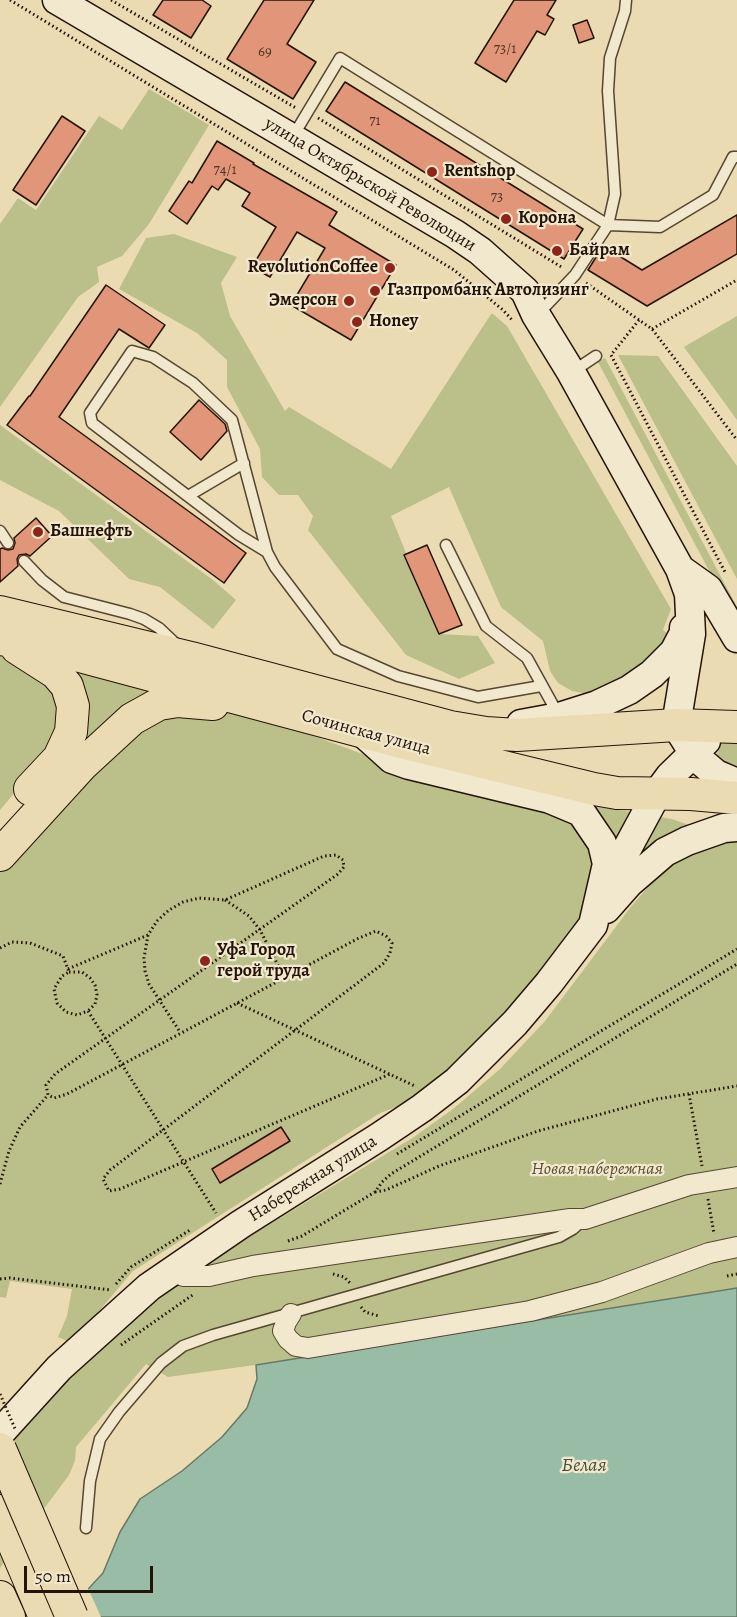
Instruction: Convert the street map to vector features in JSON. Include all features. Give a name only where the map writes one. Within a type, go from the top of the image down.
[{"type":"main road","name":"Сочинская улица","points":[[3,623],[191,658],[450,727],[486,733],[517,735],[675,725],[730,729]]},
{"type":"main road","name":"Сочинская улица","points":[[3,623],[39,645],[362,732],[594,789],[663,785],[691,794],[737,798]]},
{"type":"main road","points":[[0,823],[59,758],[71,732],[73,706],[67,686],[3,623]]},
{"type":"main road","points":[[0,855],[106,741],[132,719],[159,704],[178,701],[208,702],[275,719],[307,717]]},
{"type":"main road","points":[[10,1435],[72,1617]]},
{"type":"main road","points":[[0,1511],[45,1617]]},
{"type":"main road","points":[[0,1597],[9,1617]]},
{"type":"street","name":"улица Октябрьской Революции","points":[[57,0],[455,234],[480,251],[525,291],[525,319],[571,372],[680,569]]},
{"type":"street","points":[[680,569],[708,589],[737,638]]},
{"type":"street","points":[[486,733],[506,726],[559,717],[597,705],[629,690],[652,674],[674,652],[684,633],[684,592],[680,569]]},
{"type":"street","points":[[596,913],[619,861],[663,785],[681,743],[675,725],[691,634],[689,594],[680,569]]},
{"type":"street","points":[[675,725],[693,752],[726,778]]},
{"type":"street","points":[[663,785],[693,752],[730,729]]},
{"type":"street","points":[[726,778],[708,755],[710,744],[730,729]]},
{"type":"street","points":[[362,732],[392,759],[550,799],[580,812],[602,843],[607,864],[596,913]]},
{"type":"street","points":[[596,913],[665,852],[687,841],[724,828],[737,827]]},
{"type":"street","name":"Набережная улица","points":[[10,1435],[59,1368],[122,1310],[175,1269],[379,1137],[457,1081],[515,1023],[571,956],[596,913]]},
{"type":"street","points":[[175,1269],[183,1276],[223,1273],[253,1266],[570,1219],[585,1219],[689,1185],[737,1177]]},
{"type":"street","points":[[291,1314],[283,1331],[296,1346],[308,1348],[530,1311],[602,1292],[709,1253],[737,1247]]},
{"type":"lane","points":[[525,319],[575,275],[608,225],[615,194],[609,101],[610,58],[625,11],[626,0]]},
{"type":"lane","points":[[292,138],[340,58],[608,225],[660,227],[713,195],[733,157],[737,157]]},
{"type":"lane","points":[[267,552],[239,535],[92,423],[90,413],[132,351],[153,357],[193,383],[232,420],[267,552],[275,567],[338,649],[398,676],[478,697],[541,686]]},
{"type":"lane","points":[[571,372],[596,356]]},
{"type":"lane","points":[[188,496],[244,463]]},
{"type":"lane","points":[[0,531],[8,543]]},
{"type":"lane","points":[[446,545],[486,626],[527,658],[559,717]]},
{"type":"lane","points":[[24,561],[42,580],[64,597],[130,614],[144,620],[159,628],[191,658]]},
{"type":"lane","points":[[86,1528],[90,1481],[100,1439],[119,1412],[161,1363],[183,1346],[213,1335],[559,1237],[585,1219]]},
{"type":"path","points":[[10,0],[451,268],[503,310],[525,319]]},
{"type":"path","points":[[111,0],[293,108],[308,111],[575,275],[652,329],[737,440]]},
{"type":"path","points":[[652,329],[737,280]]},
{"type":"path","points":[[639,320],[611,356],[732,584]]},
{"type":"path","points":[[48,1095],[46,1086],[55,1074],[338,874],[344,867],[343,860],[336,855],[324,856],[225,900]]},
{"type":"path","points":[[180,1032],[149,984],[144,958],[148,935],[168,910],[183,902],[199,898],[225,900],[249,915],[260,930],[284,977]]},
{"type":"path","points":[[48,1095],[54,1098],[67,1094],[284,977],[376,931],[386,936],[392,943],[390,953],[384,963],[110,1170],[103,1179],[105,1186],[109,1191],[120,1189],[390,1074]]},
{"type":"path","points":[[69,971],[81,972],[90,978],[97,995],[95,1004],[88,1011],[77,1016],[66,1012],[57,1003],[54,989],[62,976],[69,971],[148,935]]},
{"type":"path","points":[[0,948],[12,942],[30,943],[63,956],[69,971]]},
{"type":"path","points":[[388,1160],[737,949]]},
{"type":"path","points":[[375,1192],[391,1174],[737,964]]},
{"type":"path","points":[[236,1003],[404,1081]]},
{"type":"path","points":[[88,1011],[216,1213]]},
{"type":"path","points":[[285,1243],[302,1236],[375,1192],[386,1190],[439,1166],[538,1131],[657,1099],[737,1086]]},
{"type":"path","points":[[689,1094],[702,1165]]},
{"type":"path","points":[[0,1184],[9,1151],[20,1127],[48,1095]]},
{"type":"path","points":[[708,1201],[715,1239]]},
{"type":"path","points":[[119,1346],[223,1273]]},
{"type":"path","points":[[728,1276],[737,1274]]},
{"type":"path","points":[[0,1279],[10,1278],[111,1290]]},
{"type":"green space","points":[[149,89],[209,125],[149,224],[122,256],[97,267],[99,282],[78,297],[0,407],[0,224],[18,198],[36,210],[99,116],[122,130]]},
{"type":"green space","points":[[174,234],[237,257],[221,283],[230,316],[285,411],[289,407],[391,469],[491,314],[507,326],[671,609],[663,630],[672,637],[658,659],[593,695],[572,691],[558,683],[550,671],[543,641],[501,607],[449,487],[391,516],[439,634],[478,636],[495,663],[459,679],[406,655],[308,530],[313,516],[298,495],[279,495],[262,477],[260,449],[227,387],[227,360],[197,333],[119,289],[146,238]]},
{"type":"green space","points":[[737,316],[737,420],[684,347]]},
{"type":"green space","points":[[618,355],[658,356],[737,466],[737,579]]},
{"type":"green space","points":[[605,358],[737,607],[737,623],[598,362]]},
{"type":"green space","points":[[0,425],[213,580],[236,600],[213,629],[160,587],[129,579],[59,511],[0,480]]},
{"type":"green space","points":[[0,656],[32,668],[49,680],[63,708],[50,751],[0,810]]},
{"type":"green space","points":[[64,665],[178,692],[76,758]]},
{"type":"green space","points":[[207,708],[311,735],[376,759],[570,815],[599,861],[587,912],[502,1025],[417,1099],[380,1113],[133,1271],[69,1342],[58,1337],[67,1316],[72,1289],[10,1281],[6,1298],[0,1297],[0,868],[137,726]]},
{"type":"green space","points":[[737,738],[737,770],[719,760],[717,754],[722,742]]},
{"type":"green space","points":[[586,805],[637,813],[615,857]]},
{"type":"green space","points":[[653,816],[672,819],[692,826],[624,869]]},
{"type":"green space","name":"Новая набережная","points":[[737,839],[737,1288],[306,1358],[168,1377],[146,1364],[76,1447],[75,1461],[69,1475],[0,1568],[0,1448],[28,1415],[151,1301],[222,1253],[414,1137],[453,1109],[500,1069],[545,1021],[653,881],[679,858],[707,844]]},
{"type":"water","name":"Белая","points":[[737,1288],[737,1617],[49,1617],[78,1600],[103,1573],[120,1532],[140,1499],[182,1471],[222,1437],[247,1408],[257,1379],[256,1365]]},
{"type":"pier","points":[[87,1586],[101,1617],[46,1617],[77,1598]]},
{"type":"building","points":[[163,0],[202,0],[211,6],[191,38],[153,15]]},
{"type":"building","points":[[264,0],[314,0],[287,44],[316,62],[293,99],[227,59]]},
{"type":"building","points":[[514,0],[556,0],[547,15],[554,19],[545,35],[537,31],[506,82],[475,63]]},
{"type":"building","points":[[587,20],[594,38],[579,43],[573,25]]},
{"type":"building","points":[[345,82],[583,229],[564,259],[326,111]]},
{"type":"building","points":[[62,116],[85,131],[36,205],[13,190]]},
{"type":"building","points":[[217,141],[337,212],[329,225],[396,265],[351,340],[291,305],[325,248],[297,232],[270,277],[252,267],[276,227],[242,206],[250,193],[226,179],[218,190],[212,186],[187,224],[169,211],[189,181],[192,183]]},
{"type":"building","points":[[737,215],[737,254],[647,306],[588,270],[603,246],[642,270]]},
{"type":"building","points":[[106,285],[165,325],[149,348],[119,329],[59,417],[246,553],[224,583],[7,425],[30,396]]},
{"type":"building","points":[[199,400],[225,424],[227,431],[201,460],[170,432]]},
{"type":"building","points":[[36,518],[52,536],[30,556],[19,555],[18,566],[0,582],[0,549],[13,549],[14,538]]},
{"type":"building","points":[[427,545],[462,625],[439,634],[404,555]]},
{"type":"building","points":[[281,1127],[290,1141],[220,1183],[212,1169]]},
{"type":"place","name":"Rentshop","points":[[432,172]]},
{"type":"place","name":"Корона","points":[[506,219]]},
{"type":"place","name":"Байрам","points":[[557,251]]},
{"type":"place","name":"RevolutionCoffee","points":[[390,268]]},
{"type":"place","name":"Газпромбанк Автолизинг","points":[[375,291]]},
{"type":"place","name":"Эмерсон","points":[[349,301]]},
{"type":"place","name":"Honey","points":[[357,322]]},
{"type":"place","name":"Башнефть","points":[[38,532]]},
{"type":"place","name":"Уфа Город герой труда","points":[[205,961]]}]
